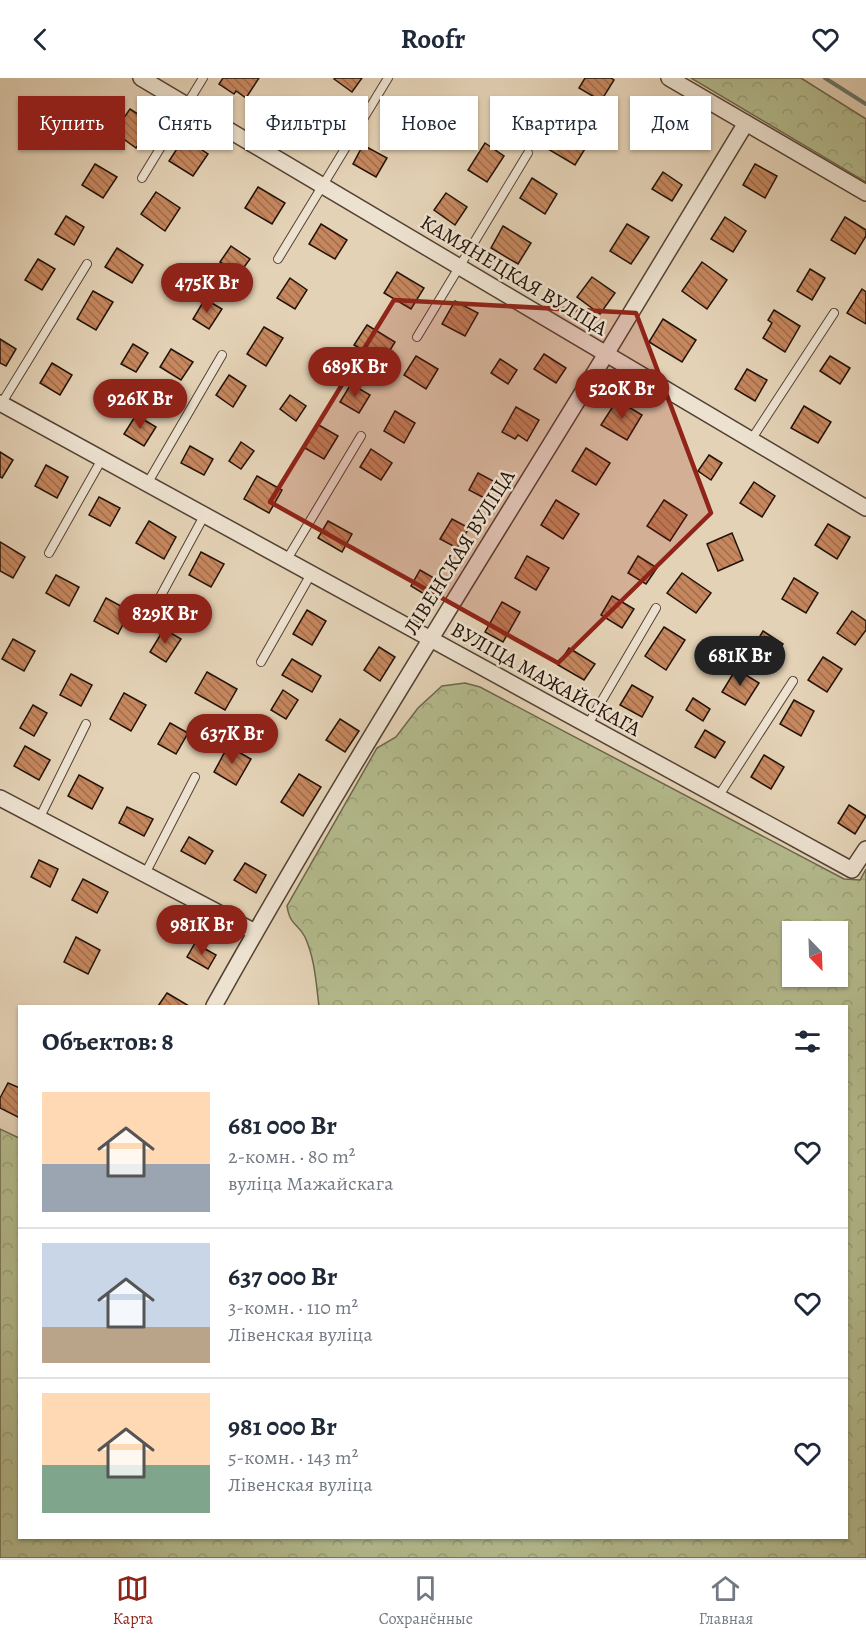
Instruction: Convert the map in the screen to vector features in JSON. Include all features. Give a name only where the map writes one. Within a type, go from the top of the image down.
[{"type":"street","name":"КАМЯНЕЦКАЯ ВУЛІЦА","points":[[141,78],[171,96]]},
{"type":"street","points":[[669,78],[866,194]]},
{"type":"street","name":"ЛІВЕНСКАЯ ВУЛІЦА","points":[[215,1005],[429,640],[746,123]]},
{"type":"street","name":"КАМЯНЕЦКАЯ ВУЛІЦА","points":[[233,133],[866,508]]},
{"type":"street","name":"ВУЛІЦА МАЖАЙСКАГА","points":[[0,404],[852,870],[866,849]]},
{"type":"street","points":[[0,798],[255,933]]},
{"type":"lane","points":[[192,96],[203,78]]},
{"type":"lane","points":[[278,259],[388,78]]},
{"type":"lane","points":[[142,178],[159,150]]},
{"type":"lane","points":[[417,337],[528,153]]},
{"type":"lane","points":[[0,404],[87,264]]},
{"type":"lane","points":[[752,440],[834,313]]},
{"type":"lane","points":[[147,484],[222,355]]},
{"type":"lane","points":[[286,561],[361,436]]},
{"type":"lane","points":[[49,553],[102,459]]},
{"type":"lane","points":[[152,612],[204,516]]},
{"type":"lane","points":[[261,662],[311,574]]},
{"type":"lane","points":[[587,726],[656,608]]},
{"type":"lane","points":[[718,797],[793,681]]},
{"type":"lane","points":[[39,819],[86,724]]},
{"type":"lane","points":[[145,874],[195,777]]},
{"type":"highlighted area","points":[[394,300],[636,313],[711,513],[558,663],[270,502]]},
{"type":"green space","points":[[691,78],[801,78],[866,119],[866,182]]},
{"type":"green space","points":[[465,683],[480,687],[844,879],[860,880],[866,869],[866,1558],[0,1558],[0,1129],[18,1138],[18,1539],[848,1539],[848,1005],[319,1005],[311,954],[305,937],[290,917],[287,906],[377,748],[396,737],[418,708],[442,686]]},
{"type":"building","points":[[223,78],[259,78],[245,97],[236,91],[234,94],[219,84]]},
{"type":"building","points":[[335,78],[362,78],[352,92]]},
{"type":"building","points":[[585,78],[614,80],[604,96],[593,96],[579,88]]},
{"type":"building","points":[[130,109],[137,114],[136,148],[125,140],[125,116]]},
{"type":"building","points":[[485,143],[490,146],[490,150],[495,150],[504,156],[487,182],[468,170]]},
{"type":"building","points":[[368,148],[387,158],[376,177],[353,164],[360,150],[368,150]]},
{"type":"building","points":[[176,150],[202,150],[208,154],[193,176],[169,161]]},
{"type":"building","points":[[550,150],[584,150],[575,165]]},
{"type":"building","points":[[95,164],[117,177],[103,198],[82,185]]},
{"type":"building","points":[[755,164],[777,176],[765,198],[743,185]]},
{"type":"building","points":[[663,172],[682,185],[672,201],[652,189]]},
{"type":"building","points":[[532,178],[557,194],[545,214],[520,198]]},
{"type":"building","points":[[258,187],[285,203],[272,224],[245,208]]},
{"type":"building","points":[[156,192],[180,208],[165,231],[141,214]]},
{"type":"building","points":[[446,193],[467,207],[455,225],[434,210]]},
{"type":"building","points":[[66,216],[84,227],[74,245],[55,234]]},
{"type":"building","points":[[725,217],[746,231],[733,252],[711,239]]},
{"type":"building","points":[[845,217],[866,230],[866,236],[855,254],[831,240]]},
{"type":"building","points":[[321,224],[347,240],[335,259],[309,244]]},
{"type":"building","points":[[627,224],[649,237],[631,264],[610,251]]},
{"type":"building","points":[[503,226],[531,243],[518,264],[491,248]]},
{"type":"building","points":[[231,246],[250,259],[239,274],[220,262]]},
{"type":"building","points":[[117,248],[143,265],[132,283],[105,267]]},
{"type":"building","points":[[38,259],[55,269],[42,290],[25,280]]},
{"type":"building","points":[[702,262],[727,280],[707,309],[682,291]]},
{"type":"building","points":[[810,269],[825,278],[812,300],[797,291]]},
{"type":"building","points":[[397,272],[424,288],[411,309],[384,293]]},
{"type":"building","points":[[592,277],[615,293],[600,314],[577,297]]},
{"type":"building","points":[[290,278],[307,290],[295,309],[277,298]]},
{"type":"building","points":[[862,289],[866,292],[866,324],[847,313]]},
{"type":"building","points":[[93,291],[113,302],[96,330],[77,319]]},
{"type":"building","points":[[205,299],[222,309],[209,329],[193,319]]},
{"type":"building","points":[[455,301],[478,313],[465,336],[442,324]]},
{"type":"building","points":[[774,310],[800,326],[785,352],[763,338],[772,323],[768,320]]},
{"type":"building","points":[[663,319],[696,340],[682,362],[649,342]]},
{"type":"building","points":[[367,325],[395,342],[383,362],[354,345]]},
{"type":"building","points":[[264,327],[283,338],[266,366],[247,354]]},
{"type":"building","points":[[0,339],[16,349],[6,366],[0,363]]},
{"type":"building","points":[[133,344],[148,353],[136,372],[121,364]]},
{"type":"building","points":[[171,349],[193,362],[181,380],[160,367]]},
{"type":"building","points":[[544,354],[566,368],[556,383],[534,369]]},
{"type":"building","points":[[416,356],[438,369],[426,389],[404,375]]},
{"type":"building","points":[[830,356],[850,368],[840,384],[820,371]]},
{"type":"building","points":[[500,359],[517,370],[508,384],[491,373]]},
{"type":"building","points":[[52,363],[72,375],[60,395],[40,383]]},
{"type":"building","points":[[747,369],[767,380],[755,401],[735,389]]},
{"type":"building","points":[[229,375],[246,386],[233,407],[216,395]]},
{"type":"building","points":[[351,384],[370,395],[359,413],[340,402]]},
{"type":"building","points":[[290,395],[306,406],[296,421],[280,409]]},
{"type":"building","points":[[617,400],[642,415],[627,440],[601,425]]},
{"type":"building","points":[[804,406],[831,422],[818,443],[791,428]]},
{"type":"building","points":[[516,407],[539,420],[527,441],[518,435],[515,439],[502,432]]},
{"type":"building","points":[[395,411],[415,423],[404,443],[384,431]]},
{"type":"building","points":[[136,415],[156,427],[144,446],[124,434]]},
{"type":"building","points":[[317,424],[338,436],[324,459],[303,447]]},
{"type":"building","points":[[241,442],[254,451],[241,469],[229,461]]},
{"type":"building","points":[[190,446],[213,459],[204,475],[181,463]]},
{"type":"building","points":[[586,448],[610,463],[596,485],[572,471]]},
{"type":"building","points":[[371,449],[392,463],[381,480],[360,467]]},
{"type":"building","points":[[0,452],[13,460],[2,478],[0,477]]},
{"type":"building","points":[[709,455],[722,463],[711,480],[698,471]]},
{"type":"building","points":[[46,465],[68,477],[57,498],[35,486]]},
{"type":"building","points":[[478,473],[495,482],[486,499],[469,490]]},
{"type":"building","points":[[257,476],[282,490],[269,513],[244,499]]},
{"type":"building","points":[[754,482],[775,496],[762,517],[740,503]]},
{"type":"building","points":[[99,497],[120,508],[110,526],[89,515]]},
{"type":"building","points":[[556,500],[579,514],[563,539],[541,525]]},
{"type":"building","points":[[664,500],[687,515],[670,541],[647,526]]},
{"type":"building","points":[[452,519],[469,528],[457,548],[440,539]]},
{"type":"building","points":[[149,521],[176,537],[164,559],[136,543]]},
{"type":"building","points":[[328,521],[352,534],[342,552],[318,538]]},
{"type":"building","points":[[828,524],[850,537],[837,559],[815,545]]},
{"type":"building","points":[[732,533],[743,560],[718,571],[707,544]]},
{"type":"building","points":[[0,542],[25,557],[13,578],[0,571]]},
{"type":"building","points":[[201,552],[224,564],[211,587],[189,575]]},
{"type":"building","points":[[527,556],[549,568],[536,590],[515,578]]},
{"type":"building","points":[[638,556],[657,568],[646,584],[628,573]]},
{"type":"building","points":[[420,570],[444,584],[434,600],[411,586]]},
{"type":"building","points":[[682,573],[711,593],[696,613],[667,593]]},
{"type":"building","points":[[56,575],[79,587],[69,606],[46,593]]},
{"type":"building","points":[[794,578],[818,593],[806,613],[782,599]]},
{"type":"building","points":[[612,596],[634,609],[622,628],[601,615]]},
{"type":"building","points":[[106,598],[130,611],[118,634],[94,621]]},
{"type":"building","points":[[502,602],[520,612],[503,642],[485,632]]},
{"type":"building","points":[[307,610],[326,621],[312,645],[293,634]]},
{"type":"building","points":[[852,611],[866,621],[866,630],[855,645],[837,633]]},
{"type":"building","points":[[664,627],[685,640],[666,670],[645,656]]},
{"type":"building","points":[[164,629],[181,639],[166,662],[150,652]]},
{"type":"building","points":[[763,631],[783,644],[771,664],[751,651]]},
{"type":"building","points":[[13,639],[35,651],[24,671],[2,659]]},
{"type":"building","points":[[379,647],[395,657],[380,681],[364,670]]},
{"type":"building","points":[[569,648],[595,664],[584,680],[558,665]]},
{"type":"building","points":[[823,657],[842,669],[827,692],[808,680]]},
{"type":"building","points":[[292,659],[321,676],[312,692],[282,675]]},
{"type":"building","points":[[736,669],[759,683],[745,705],[722,692]]},
{"type":"building","points":[[207,672],[237,689],[225,710],[195,693]]},
{"type":"building","points":[[71,674],[92,685],[81,706],[60,695]]},
{"type":"building","points":[[632,685],[653,697],[642,717],[620,705]]},
{"type":"building","points":[[283,690],[298,700],[286,719],[271,710]]},
{"type":"building","points":[[124,693],[146,705],[131,731],[110,719]]},
{"type":"building","points":[[693,698],[710,709],[703,721],[686,710]]},
{"type":"building","points":[[794,700],[814,711],[801,736],[780,724]]},
{"type":"building","points":[[33,705],[47,713],[34,736],[20,728]]},
{"type":"building","points":[[340,719],[359,731],[345,752],[326,740]]},
{"type":"building","points":[[170,723],[188,733],[176,754],[158,744]]},
{"type":"building","points":[[705,730],[725,742],[715,758],[695,747]]},
{"type":"building","points":[[25,746],[50,760],[39,780],[14,766]]},
{"type":"building","points":[[228,746],[251,759],[236,785],[214,772]]},
{"type":"building","points":[[764,755],[784,767],[771,789],[751,777]]},
{"type":"building","points":[[299,774],[321,787],[303,816],[281,802]]},
{"type":"building","points":[[79,775],[103,788],[92,809],[68,796]]},
{"type":"building","points":[[849,805],[866,816],[855,834],[838,823]]},
{"type":"building","points":[[127,807],[153,819],[144,836],[119,823]]},
{"type":"building","points":[[189,837],[213,851],[205,864],[181,851]]},
{"type":"building","points":[[39,860],[58,869],[50,887],[31,877]]},
{"type":"building","points":[[245,863],[266,875],[256,893],[234,880]]},
{"type":"building","points":[[83,879],[108,892],[97,913],[72,900]]},
{"type":"building","points":[[76,937],[100,950],[88,974],[64,962]]},
{"type":"building","points":[[195,943],[216,955],[208,969],[187,957]]},
{"type":"building","points":[[167,993],[187,1005],[159,1005]]},
{"type":"building","points":[[8,1083],[18,1087],[18,1117],[0,1108],[0,1098]]},
{"type":"waterway","points":[[825,78],[866,104]]}]
